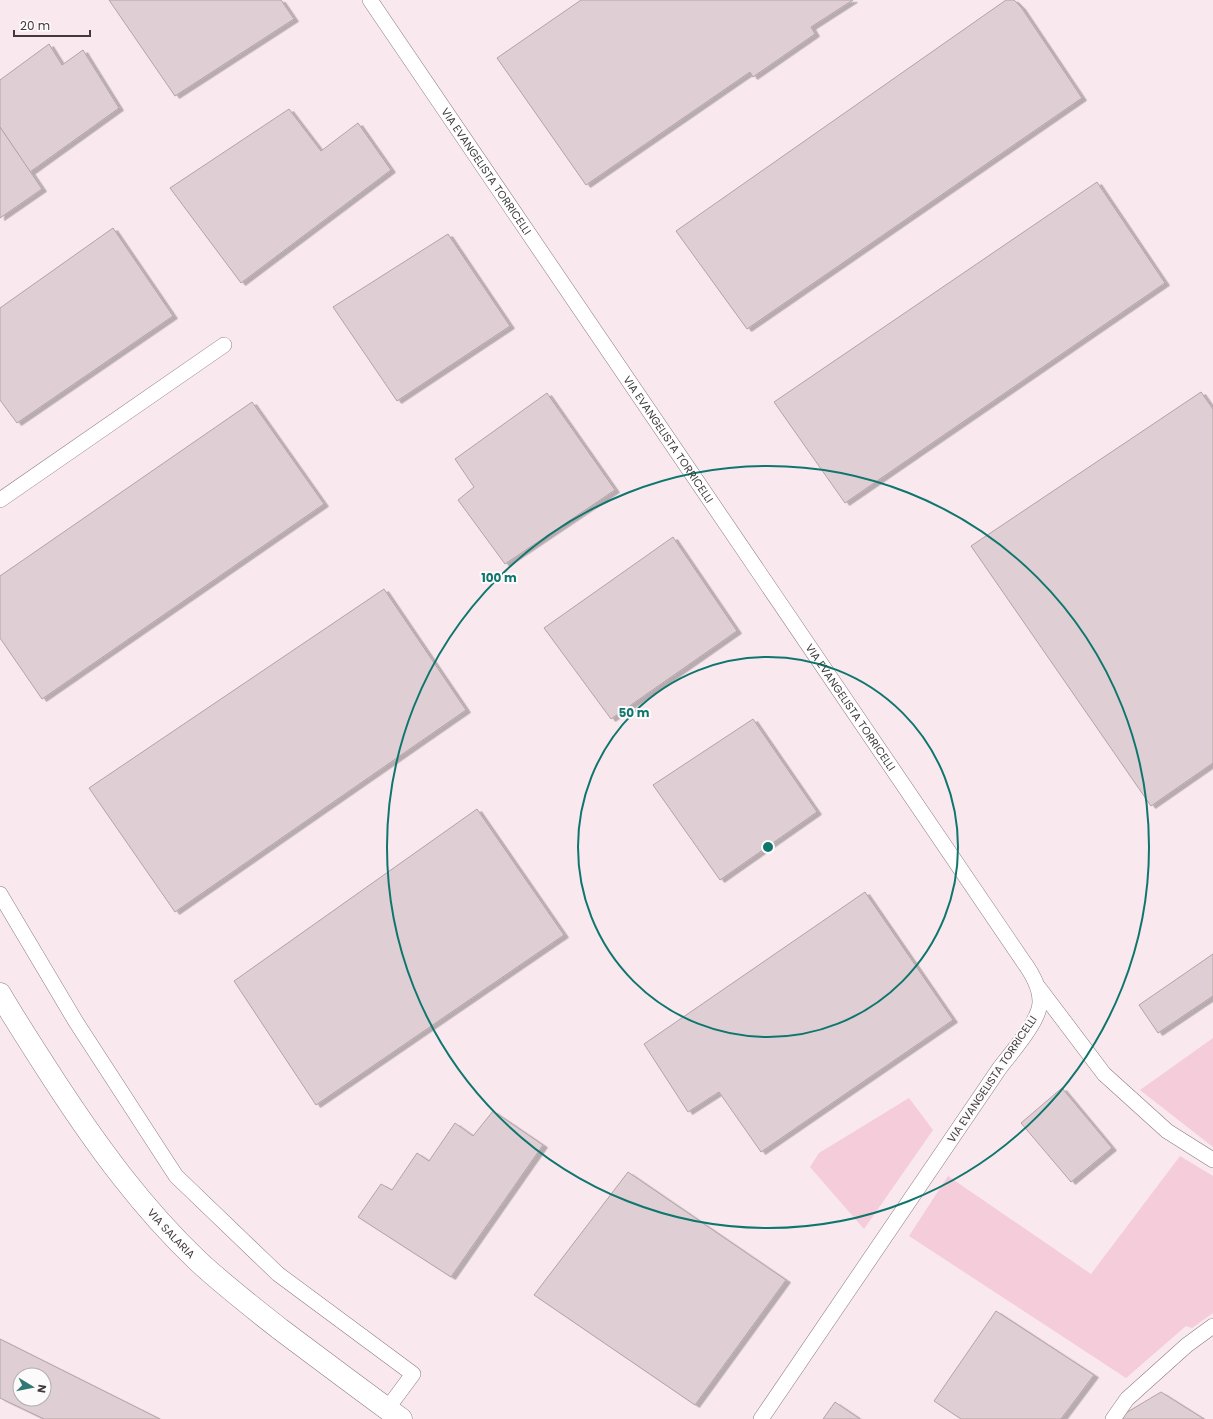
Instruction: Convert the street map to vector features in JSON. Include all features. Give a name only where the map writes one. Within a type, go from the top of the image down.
[{"type":"main road","name":"VIA SALARIA","points":[[0,994],[87,1130],[128,1185],[167,1230],[229,1289],[326,1364],[394,1414]]},
{"type":"lane","name":"VIA EVANGELISTA TORRICELLI","points":[[370,0],[1023,960],[1037,986],[1040,1001],[1038,1013],[1033,1023],[999,1070],[761,1419]]},
{"type":"lane","points":[[0,500],[224,345]]},
{"type":"lane","points":[[0,894],[76,1022],[176,1176],[278,1274],[413,1374],[394,1414]]},
{"type":"lane","points":[[1037,986],[1104,1074],[1167,1132],[1213,1160]]},
{"type":"lane","points":[[1113,1419],[1127,1399],[1187,1345],[1213,1326]]},
{"type":"shaded area","points":[[1213,1038],[1213,1147],[1140,1090]]},
{"type":"shaded area","points":[[909,1098],[933,1130],[864,1229],[810,1167],[819,1153]]},
{"type":"shaded area","points":[[1180,1156],[1213,1176],[1213,1313],[1192,1328],[1186,1326],[1126,1378],[909,1236],[948,1176],[1091,1274]]},
{"type":"building","points":[[109,0],[281,0],[294,19],[175,96]]},
{"type":"building","points":[[581,0],[853,0],[811,27],[815,34],[753,77],[750,72],[586,185],[497,58]]},
{"type":"building","points":[[1006,0],[1014,0],[1021,7],[1082,98],[747,329],[676,231]]},
{"type":"building","points":[[49,44],[62,65],[83,50],[119,108],[30,172],[0,127],[0,80]]},
{"type":"building","points":[[289,109],[321,151],[358,123],[391,170],[241,283],[170,188]]},
{"type":"building","points":[[0,127],[42,189],[0,218]]},
{"type":"building","points":[[1097,182],[1165,283],[845,503],[774,402]]},
{"type":"building","points":[[113,228],[173,316],[17,423],[0,400],[0,308]]},
{"type":"building","points":[[448,234],[510,326],[397,401],[333,307]]},
{"type":"building","points":[[1201,392],[1213,409],[1213,763],[1151,806],[971,546]]},
{"type":"building","points":[[547,393],[615,490],[505,564],[458,500],[474,487],[455,459]]},
{"type":"building","points":[[252,402],[324,504],[42,699],[0,638],[0,576]]},
{"type":"building","points":[[673,537],[737,631],[611,719],[544,628]]},
{"type":"building","points":[[384,589],[466,710],[175,912],[89,788]]},
{"type":"building","points":[[753,719],[817,812],[720,880],[653,785]]},
{"type":"building","points":[[477,809],[564,935],[316,1105],[234,981]]},
{"type":"building","points":[[865,892],[953,1020],[761,1152],[719,1092],[688,1112],[644,1044]]},
{"type":"building","points":[[1213,954],[1213,996],[1158,1033],[1139,1005]]},
{"type":"building","points":[[1062,1088],[1112,1148],[1071,1182],[1021,1123]]},
{"type":"building","points":[[493,1111],[543,1145],[451,1277],[358,1217],[381,1184],[392,1190],[417,1153],[429,1161],[455,1123],[473,1136]]},
{"type":"building","points":[[628,1172],[786,1280],[695,1405],[534,1295]]},
{"type":"building","points":[[996,1311],[1094,1375],[1061,1419],[961,1419],[934,1401]]},
{"type":"building","points":[[0,1339],[160,1419],[44,1419],[19,1407],[52,1407],[52,1367],[12,1367],[12,1404],[0,1398]]},
{"type":"building","points":[[1161,1392],[1204,1419],[1121,1419],[1124,1414]]},
{"type":"building","points":[[835,1402],[860,1419],[823,1419]]}]
